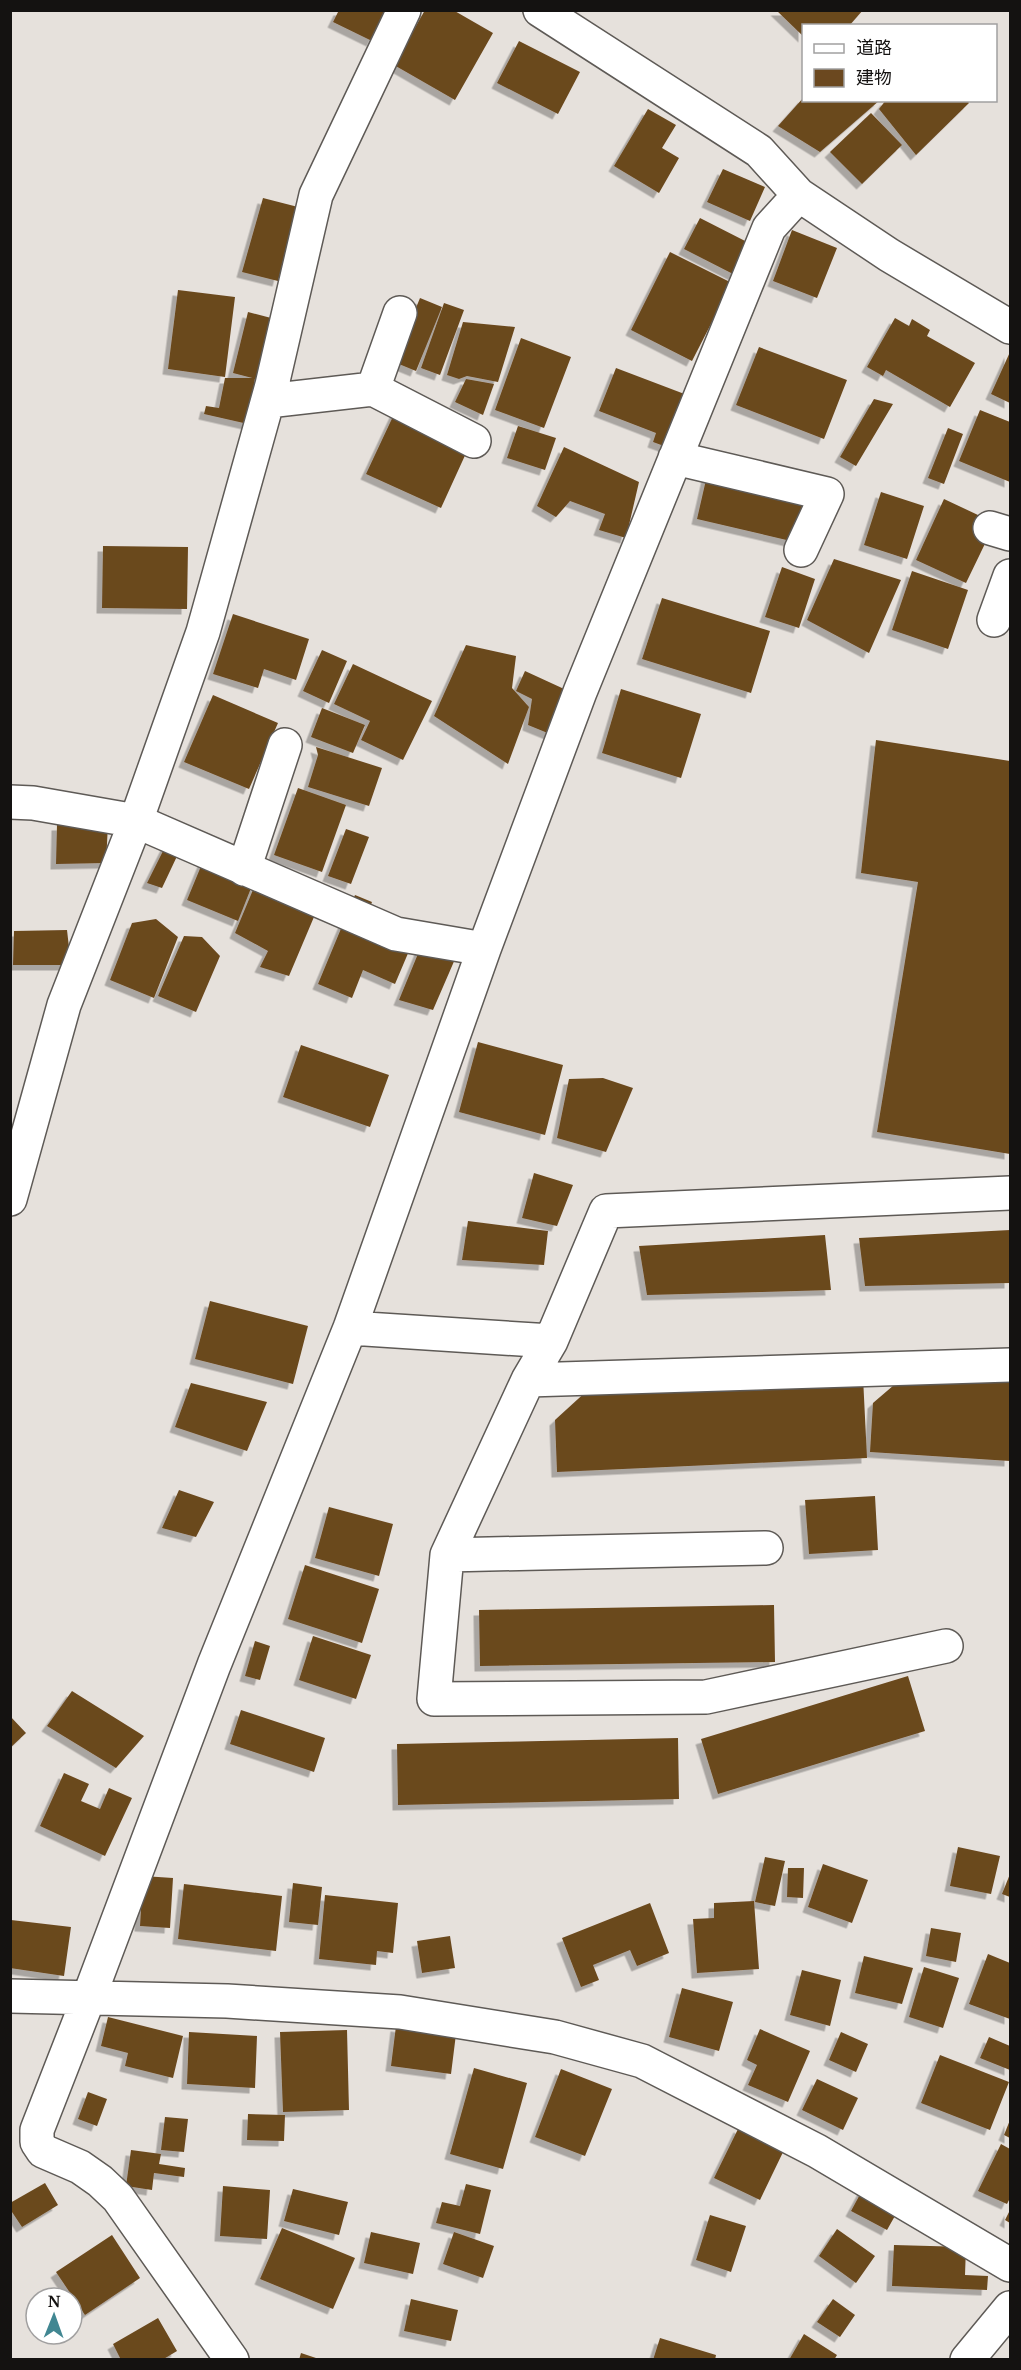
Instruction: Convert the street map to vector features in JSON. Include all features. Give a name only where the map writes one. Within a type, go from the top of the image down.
[{"type":"street","points":[[10,1199],[64,1005],[136,821],[202,632],[268,401],[316,195],[404,10]]},
{"type":"street","points":[[540,10],[759,151],[799,195],[889,255],[1011,327]]},
{"type":"street","points":[[232,2360],[118,2198],[91,2174],[43,2151],[37,2142],[37,2130],[214,1665],[350,1328],[484,949],[580,692],[769,228],[799,195]]},
{"type":"street","points":[[373,389],[400,313]]},
{"type":"street","points":[[268,401],[373,389],[474,441]]},
{"type":"street","points":[[675,458],[827,494],[801,550]]},
{"type":"street","points":[[994,620],[1011,576]]},
{"type":"street","points":[[244,869],[285,745]]},
{"type":"street","points":[[10,802],[33,803],[136,821],[396,934],[484,949]]},
{"type":"street","points":[[946,1646],[706,1697],[434,1699],[447,1555],[528,1380],[551,1341],[606,1211],[1011,1192]]},
{"type":"street","points":[[350,1328],[551,1341]]},
{"type":"street","points":[[528,1380],[1011,1365]]},
{"type":"street","points":[[447,1555],[766,1548]]},
{"type":"street","points":[[10,1996],[227,2001],[400,2012],[555,2037],[642,2061],[817,2151],[1011,2265]]},
{"type":"street","points":[[967,2360],[1011,2308]]},
{"type":"building","points":[[339,10],[388,10],[372,41],[333,22]]},
{"type":"building","points":[[425,10],[453,10],[493,33],[455,100],[394,65]]},
{"type":"building","points":[[776,10],[863,10],[851,24],[802,24],[802,35]]},
{"type":"building","points":[[519,41],[580,72],[558,114],[497,83]]},
{"type":"building","points":[[802,99],[802,102],[878,102],[820,152],[778,126]]},
{"type":"building","points":[[884,102],[969,103],[916,155],[879,109]]},
{"type":"building","points":[[648,109],[676,125],[662,148],[679,158],[659,193],[614,166]]},
{"type":"building","points":[[871,113],[902,145],[862,184],[830,152]]},
{"type":"building","points":[[723,169],[765,187],[750,221],[707,202]]},
{"type":"building","points":[[263,198],[298,207],[278,281],[242,272]]},
{"type":"building","points":[[700,218],[751,244],[735,275],[684,249]]},
{"type":"building","points":[[792,230],[837,248],[817,298],[773,281]]},
{"type":"building","points":[[670,252],[732,283],[692,361],[631,330]]},
{"type":"building","points":[[178,290],[235,297],[225,377],[168,369]]},
{"type":"building","points":[[420,298],[442,307],[416,371],[394,362]]},
{"type":"building","points":[[444,303],[464,310],[440,375],[421,368]]},
{"type":"building","points":[[248,312],[275,319],[260,380],[233,373]]},
{"type":"building","points":[[895,318],[909,326],[912,319],[930,330],[927,336],[975,363],[950,407],[886,370],[883,376],[867,367]]},
{"type":"building","points":[[463,322],[515,327],[498,382],[467,376],[459,379],[447,375]]},
{"type":"building","points":[[521,338],[571,357],[544,428],[495,410]]},
{"type":"building","points":[[759,347],[847,380],[824,439],[736,405]]},
{"type":"building","points":[[1010,352],[1010,403],[991,394]]},
{"type":"building","points":[[616,368],[695,398],[675,450],[653,442],[656,433],[599,411]]},
{"type":"building","points":[[225,378],[255,378],[248,424],[204,414],[206,406],[219,408]]},
{"type":"building","points":[[466,379],[494,384],[483,415],[455,402]]},
{"type":"building","points":[[404,393],[478,427],[441,508],[366,474]]},
{"type":"building","points":[[874,399],[893,404],[856,466],[840,457]]},
{"type":"building","points":[[980,410],[1010,422],[1010,482],[959,461]]},
{"type":"building","points":[[518,426],[556,438],[545,470],[507,458]]},
{"type":"building","points":[[948,428],[963,434],[944,484],[928,478]]},
{"type":"building","points":[[564,447],[639,482],[626,538],[599,530],[605,514],[570,501],[556,517],[537,506]]},
{"type":"building","points":[[708,471],[807,495],[795,542],[697,519]]},
{"type":"building","points":[[881,492],[924,506],[907,559],[864,545]]},
{"type":"building","points":[[944,499],[995,523],[966,583],[916,560]]},
{"type":"building","points":[[103,546],[188,547],[187,609],[102,608]]},
{"type":"building","points":[[834,559],[901,580],[869,653],[807,620]]},
{"type":"building","points":[[782,567],[815,579],[799,628],[765,617]]},
{"type":"building","points":[[912,571],[968,590],[948,649],[892,630]]},
{"type":"building","points":[[662,598],[770,631],[751,693],[642,659]]},
{"type":"building","points":[[233,614],[309,639],[296,680],[264,669],[258,688],[213,674]]},
{"type":"building","points":[[466,645],[516,656],[512,688],[529,707],[508,764],[434,716]]},
{"type":"building","points":[[322,650],[347,661],[329,703],[303,691]]},
{"type":"building","points":[[353,664],[432,701],[403,760],[361,740],[370,721],[334,704]]},
{"type":"building","points":[[525,671],[575,694],[555,736],[528,725],[532,699],[516,691]]},
{"type":"building","points":[[621,689],[701,714],[681,778],[602,753]]},
{"type":"building","points":[[213,695],[278,723],[249,789],[184,762]]},
{"type":"building","points":[[322,708],[365,725],[353,753],[311,737]]},
{"type":"building","points":[[876,740],[1010,761],[1010,1154],[877,1132],[918,882],[861,873]]},
{"type":"building","points":[[316,747],[382,768],[369,806],[308,787],[318,755]]},
{"type":"building","points":[[298,788],[346,805],[322,872],[274,855]]},
{"type":"building","points":[[108,824],[106,863],[56,864],[57,825]]},
{"type":"building","points":[[346,829],[369,837],[351,884],[328,876]]},
{"type":"building","points":[[211,842],[261,863],[238,921],[187,900]]},
{"type":"building","points":[[166,845],[179,852],[162,888],[147,883]]},
{"type":"building","points":[[255,885],[322,898],[289,976],[260,967],[268,951],[235,933]]},
{"type":"building","points":[[355,895],[372,902],[363,925],[374,929],[382,910],[420,925],[395,984],[363,970],[352,998],[318,984]]},
{"type":"building","points":[[156,919],[178,937],[154,998],[110,980],[132,923]]},
{"type":"building","points":[[429,927],[465,936],[433,1010],[399,1000]]},
{"type":"building","points":[[67,930],[71,965],[13,965],[14,931]]},
{"type":"building","points":[[184,936],[202,937],[220,956],[196,1012],[158,996]]},
{"type":"building","points":[[478,1042],[563,1065],[545,1135],[459,1112]]},
{"type":"building","points":[[301,1045],[389,1075],[370,1127],[283,1097]]},
{"type":"building","points":[[603,1078],[633,1088],[606,1152],[557,1138],[569,1079]]},
{"type":"building","points":[[534,1173],[573,1185],[557,1226],[522,1218]]},
{"type":"building","points":[[468,1221],[548,1231],[544,1265],[462,1260]]},
{"type":"building","points":[[1010,1230],[1010,1283],[865,1286],[859,1238]]},
{"type":"building","points":[[825,1235],[831,1290],[647,1295],[639,1246]]},
{"type":"building","points":[[210,1301],[308,1326],[293,1384],[195,1359]]},
{"type":"building","points":[[1010,1373],[1010,1461],[870,1452],[873,1403],[901,1379]]},
{"type":"building","points":[[863,1377],[867,1458],[557,1472],[555,1420],[589,1389]]},
{"type":"building","points":[[191,1383],[267,1402],[247,1451],[175,1427]]},
{"type":"building","points":[[179,1490],[214,1502],[196,1537],[162,1528]]},
{"type":"building","points":[[875,1496],[878,1550],[809,1554],[805,1500]]},
{"type":"building","points":[[329,1507],[393,1524],[379,1576],[315,1558]]},
{"type":"building","points":[[305,1565],[379,1589],[362,1643],[288,1619]]},
{"type":"building","points":[[774,1605],[775,1662],[480,1666],[479,1610]]},
{"type":"building","points":[[313,1636],[371,1655],[356,1699],[299,1680]]},
{"type":"building","points":[[255,1641],[270,1646],[260,1680],[245,1676]]},
{"type":"building","points":[[908,1676],[925,1731],[718,1794],[701,1739]]},
{"type":"building","points":[[72,1691],[144,1736],[116,1768],[47,1726]]},
{"type":"building","points":[[241,1710],[325,1738],[314,1772],[230,1744]]},
{"type":"building","points":[[10,1716],[26,1733],[10,1748]]},
{"type":"building","points":[[678,1738],[679,1799],[398,1805],[397,1744]]},
{"type":"building","points":[[64,1773],[89,1784],[81,1801],[100,1809],[109,1788],[132,1798],[105,1856],[40,1826]]},
{"type":"building","points":[[958,1847],[1000,1856],[991,1894],[950,1886]]},
{"type":"building","points":[[765,1857],[785,1861],[775,1906],[755,1902]]},
{"type":"building","points":[[823,1864],[868,1880],[852,1923],[808,1907]]},
{"type":"building","points":[[788,1868],[804,1868],[803,1898],[787,1897]]},
{"type":"building","points":[[1010,1874],[1010,1897],[1002,1894]]},
{"type":"building","points":[[143,1876],[173,1878],[170,1928],[140,1926]]},
{"type":"building","points":[[293,1883],[322,1887],[318,1925],[289,1922]]},
{"type":"building","points":[[184,1884],[282,1896],[276,1951],[178,1939]]},
{"type":"building","points":[[325,1895],[398,1903],[393,1953],[377,1951],[376,1965],[319,1959]]},
{"type":"building","points":[[754,1901],[759,1969],[697,1973],[693,1919],[714,1918],[714,1903]]},
{"type":"building","points":[[650,1903],[669,1953],[637,1966],[630,1950],[593,1965],[599,1980],[581,1987],[562,1938]]},
{"type":"building","points":[[11,1920],[71,1927],[64,1976],[10,1968]]},
{"type":"building","points":[[931,1928],[961,1933],[956,1962],[926,1956]]},
{"type":"building","points":[[450,1936],[455,1968],[422,1973],[417,1941]]},
{"type":"building","points":[[988,1954],[1010,1963],[1010,2019],[969,2004]]},
{"type":"building","points":[[864,1956],[913,1968],[902,2004],[855,1993]]},
{"type":"building","points":[[924,1967],[959,1978],[943,2028],[909,2017]]},
{"type":"building","points":[[802,1970],[841,1980],[830,2026],[790,2015]]},
{"type":"building","points":[[682,1988],[733,2002],[719,2051],[669,2037]]},
{"type":"building","points":[[108,2017],[183,2036],[173,2078],[125,2066],[128,2053],[101,2046]]},
{"type":"building","points":[[396,2026],[456,2034],[451,2074],[391,2066]]},
{"type":"building","points":[[760,2029],[810,2051],[788,2102],[748,2085],[757,2065],[747,2060]]},
{"type":"building","points":[[347,2030],[349,2110],[283,2112],[280,2032]]},
{"type":"building","points":[[189,2032],[257,2036],[255,2088],[187,2084]]},
{"type":"building","points":[[841,2032],[868,2044],[856,2072],[829,2060]]},
{"type":"building","points":[[989,2037],[1010,2046],[1010,2070],[980,2058]]},
{"type":"building","points":[[940,2055],[1009,2082],[990,2130],[921,2103]]},
{"type":"building","points":[[474,2068],[527,2083],[503,2169],[450,2154]]},
{"type":"building","points":[[561,2069],[612,2089],[585,2156],[535,2137]]},
{"type":"building","points":[[817,2079],[858,2098],[843,2130],[802,2110]]},
{"type":"building","points":[[88,2092],[107,2099],[97,2126],[78,2119]]},
{"type":"building","points":[[248,2114],[285,2115],[284,2141],[247,2140]]},
{"type":"building","points":[[165,2117],[188,2119],[184,2152],[161,2150]]},
{"type":"building","points":[[1010,2120],[1010,2138],[1004,2135]]},
{"type":"building","points":[[739,2127],[785,2148],[760,2200],[714,2178]]},
{"type":"building","points":[[1001,2144],[1010,2149],[1010,2198],[1007,2204],[978,2191]]},
{"type":"building","points":[[131,2150],[161,2154],[159,2164],[185,2168],[184,2177],[154,2173],[152,2190],[126,2186]]},
{"type":"building","points":[[45,2183],[58,2205],[22,2227],[10,2209],[10,2203]]},
{"type":"building","points":[[466,2184],[491,2190],[480,2234],[436,2223],[442,2202],[460,2206]]},
{"type":"building","points":[[223,2186],[270,2190],[267,2239],[220,2236]]},
{"type":"building","points":[[864,2187],[900,2207],[887,2230],[851,2211]]},
{"type":"building","points":[[293,2189],[348,2202],[339,2235],[284,2221]]},
{"type":"building","points":[[1010,2210],[1010,2223],[1005,2220]]},
{"type":"building","points":[[710,2215],[746,2226],[731,2272],[696,2260]]},
{"type":"building","points":[[282,2228],[355,2258],[333,2309],[260,2279]]},
{"type":"building","points":[[837,2229],[875,2256],[856,2283],[819,2256]]},
{"type":"building","points":[[371,2232],[420,2243],[413,2274],[364,2263]]},
{"type":"building","points":[[454,2232],[494,2246],[483,2278],[443,2264]]},
{"type":"building","points":[[112,2235],[140,2278],[85,2315],[84,2286],[65,2286],[56,2272]]},
{"type":"building","points":[[894,2245],[966,2247],[965,2275],[988,2276],[987,2290],[892,2286]]},
{"type":"building","points":[[411,2299],[458,2310],[451,2341],[404,2331]]},
{"type":"building","points":[[833,2299],[855,2315],[840,2337],[817,2322]]},
{"type":"building","points":[[158,2318],[177,2351],[162,2360],[121,2360],[113,2344]]},
{"type":"building","points":[[804,2334],[837,2355],[834,2360],[789,2360]]},
{"type":"building","points":[[660,2338],[716,2355],[715,2360],[653,2360]]},
{"type":"building","points":[[301,2353],[319,2359],[319,2360],[299,2360]]}]
